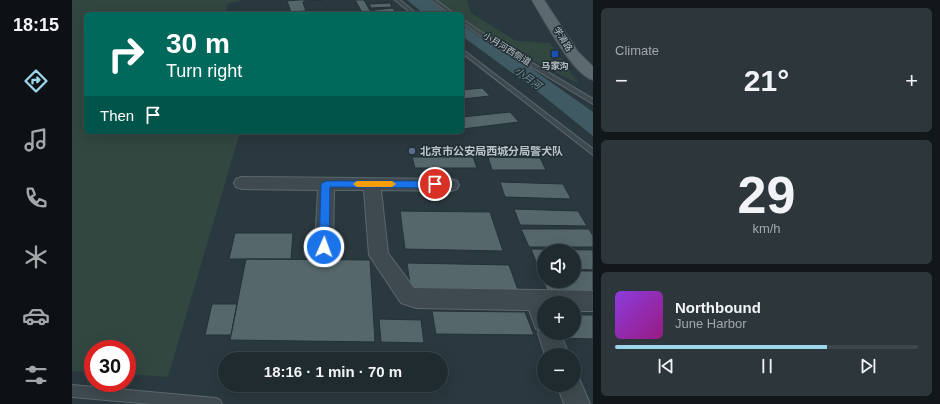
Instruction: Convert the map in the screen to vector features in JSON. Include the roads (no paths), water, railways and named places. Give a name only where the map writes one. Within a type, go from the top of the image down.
[{"type":"main road","name":"学清路","points":[[538,0],[573,55],[593,75]]},
{"type":"main road","name":"学清路","points":[[550,0],[564,18]]},
{"type":"street","points":[[242,184],[451,184]]},
{"type":"street","points":[[324,247],[326,184]]},
{"type":"street","points":[[372,184],[379,255],[408,296],[416,298],[593,301]]},
{"type":"street","points":[[572,392],[577,404]]},
{"type":"lane","points":[[397,0],[412,12]]},
{"type":"lane","points":[[433,0],[450,12]]},
{"type":"lane","name":"小月河西侧道","points":[[464,21],[487,38],[593,102]]},
{"type":"lane","points":[[464,53],[593,153]]},
{"type":"lane","points":[[72,391],[216,404]]},
{"type":"water","points":[[407,0],[429,0],[445,12],[422,12]]},
{"type":"water","name":"小月河","points":[[464,25],[485,41],[528,66],[593,112],[593,136],[541,94],[464,37]]},
{"type":"place","name":"马家沟","points":[[555,54]]},
{"type":"place","name":"北京市公安局西城分局警犬队","points":[[412,151]]}]
